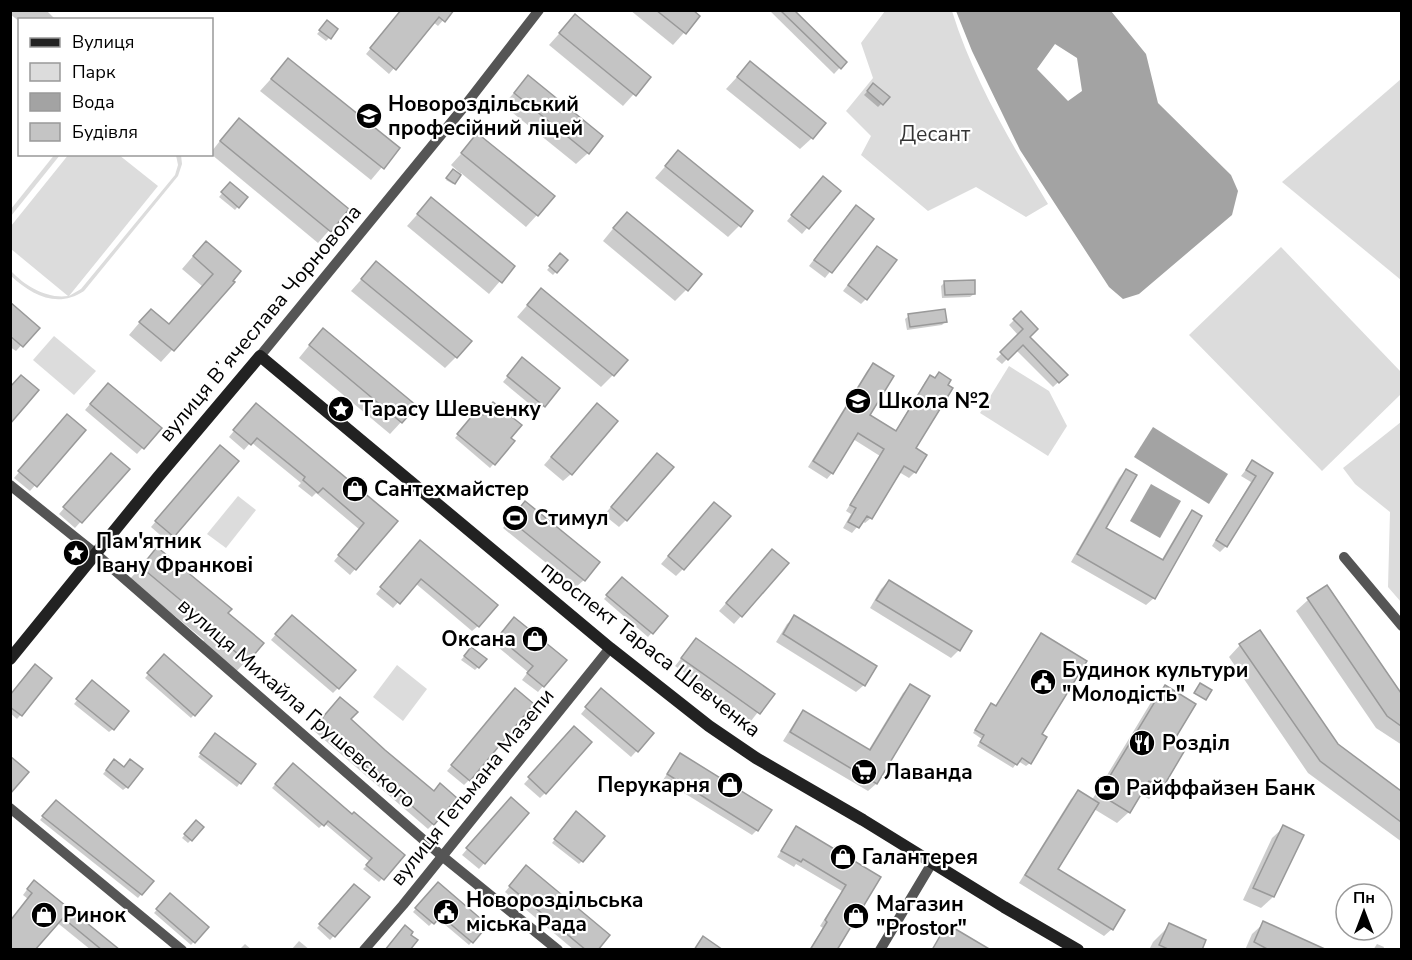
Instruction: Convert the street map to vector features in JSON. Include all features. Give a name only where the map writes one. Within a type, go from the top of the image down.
[{"type":"street","name":"вулиця Вʼячеслава Чорновола","points":[[10,659],[463,108],[539,10]]},
{"type":"street","name":"проспект Тараса Шевченка","points":[[260,356],[610,648],[728,739],[1078,950]]},
{"type":"street","name":"вулиця Михайла Грушевського","points":[[10,484],[96,554],[442,856],[558,950]]},
{"type":"street","points":[[1344,557],[1401,626]]},
{"type":"street","name":"вулиця Гетьмана Мазепи","points":[[364,950],[610,648]]},
{"type":"street","points":[[10,808],[182,950]]},
{"type":"street","points":[[880,950],[932,863]]},
{"type":"green space","name":"Десант","points":[[885,11],[952,11],[982,86],[1048,204],[1026,217],[976,187],[928,211],[861,155],[871,136],[846,111],[873,78],[861,43]]},
{"type":"green space","points":[[1401,79],[1401,280],[1282,182]]},
{"type":"green space","points":[[53,156],[59,156],[11,216],[11,209]]},
{"type":"green space","points":[[67,156],[120,156],[158,186],[69,296],[81,289],[175,175],[178,165],[176,156],[181,156],[182,164],[178,176],[84,291],[74,296],[64,299],[45,297],[27,289],[11,276],[11,271],[23,282],[44,293],[68,296],[11,249],[11,226]]},
{"type":"green space","points":[[1281,247],[1401,372],[1401,394],[1322,471],[1189,335]]},
{"type":"green space","points":[[54,336],[96,371],[74,395],[33,360]]},
{"type":"green space","points":[[1009,366],[1049,391],[1067,426],[1048,456],[980,413]]},
{"type":"green space","points":[[1401,422],[1401,602],[1388,587],[1390,512],[1355,484],[1343,468]]},
{"type":"green space","points":[[238,496],[256,510],[226,548],[207,534]]},
{"type":"green space","points":[[397,665],[427,689],[403,721],[373,697]]},
{"type":"water","points":[[956,11],[1111,11],[1146,54],[1158,103],[1231,175],[1238,191],[1232,215],[1139,294],[1123,299],[1109,287],[1020,150],[972,51]],"holes":[[[1055,44],[1077,58],[1082,91],[1068,101],[1037,69]]]},
{"type":"water","points":[[1153,427],[1228,474],[1209,504],[1134,457]]},
{"type":"water","points":[[1151,484],[1181,501],[1160,538],[1130,521]]},
{"type":"building","points":[[401,10],[454,10],[445,22],[439,17],[396,70],[370,48]]},
{"type":"building","points":[[656,10],[693,10],[700,16],[686,34]]},
{"type":"building","points":[[780,10],[794,10],[847,62],[841,69]]},
{"type":"building","points":[[575,14],[651,77],[636,96],[559,33]]},
{"type":"building","points":[[327,20],[338,29],[331,39],[319,30]]},
{"type":"building","points":[[288,58],[400,148],[384,169],[271,79]]},
{"type":"building","points":[[750,61],[826,123],[813,139],[737,77]]},
{"type":"building","points":[[528,75],[603,136],[589,154],[514,93]]},
{"type":"building","points":[[873,83],[890,97],[883,105],[867,91]]},
{"type":"building","points":[[239,118],[349,209],[331,232],[220,141]]},
{"type":"building","points":[[477,133],[555,196],[538,216],[461,153]]},
{"type":"building","points":[[678,150],[753,211],[741,227],[665,166]]},
{"type":"building","points":[[453,169],[461,175],[455,184],[446,178]]},
{"type":"building","points":[[823,176],[841,191],[809,229],[791,215]]},
{"type":"building","points":[[230,182],[248,197],[239,208],[221,192]]},
{"type":"building","points":[[431,197],[515,266],[502,283],[417,214]]},
{"type":"building","points":[[856,205],[874,219],[832,273],[814,260]]},
{"type":"building","points":[[627,212],[702,274],[688,291],[613,228]]},
{"type":"building","points":[[206,241],[241,271],[233,281],[235,282],[174,351],[139,322],[151,309],[169,324],[213,274],[193,256]]},
{"type":"building","points":[[877,246],[897,260],[867,300],[848,285]]},
{"type":"building","points":[[560,253],[568,260],[557,273],[549,266]]},
{"type":"building","points":[[376,261],[472,341],[457,358],[361,279]]},
{"type":"building","points":[[975,280],[975,294],[945,295],[944,281]]},
{"type":"building","points":[[541,288],[628,360],[614,376],[527,305]]},
{"type":"building","points":[[10,302],[40,328],[23,347],[10,336]]},
{"type":"building","points":[[945,309],[947,322],[910,327],[908,314]]},
{"type":"building","points":[[1021,311],[1038,329],[1030,337],[1068,375],[1059,383],[1023,345],[1008,360],[1000,352],[1023,329],[1013,319]]},
{"type":"building","points":[[323,328],[417,406],[402,423],[309,345]]},
{"type":"building","points":[[522,357],[560,388],[545,407],[507,376]]},
{"type":"building","points":[[873,363],[894,376],[870,415],[896,431],[930,375],[935,378],[939,372],[951,380],[948,385],[953,388],[916,448],[927,455],[916,473],[904,466],[872,519],[867,516],[859,528],[848,522],[856,508],[850,505],[884,449],[858,433],[833,474],[813,461]]},
{"type":"building","points":[[21,375],[39,390],[10,424],[10,387]]},
{"type":"building","points":[[108,383],[162,428],[144,449],[90,404]]},
{"type":"building","points":[[493,402],[522,425],[511,438],[515,441],[495,465],[457,434],[477,410],[483,415]]},
{"type":"building","points":[[256,403],[398,521],[356,570],[338,555],[364,523],[323,488],[318,493],[303,480],[305,477],[257,438],[251,445],[233,430]]},
{"type":"building","points":[[597,403],[618,421],[572,475],[551,457]]},
{"type":"building","points":[[67,414],[86,430],[37,487],[18,471]]},
{"type":"building","points":[[220,445],[239,461],[174,537],[155,521]]},
{"type":"building","points":[[111,453],[130,469],[82,523],[63,507]]},
{"type":"building","points":[[657,453],[674,467],[627,521],[611,507]]},
{"type":"building","points":[[1252,460],[1273,473],[1227,547],[1216,540],[1256,476],[1246,470]]},
{"type":"building","points":[[1126,469],[1137,475],[1106,528],[1163,560],[1192,510],[1202,516],[1155,599],[1077,554]]},
{"type":"building","points":[[525,501],[600,562],[585,581],[510,520]]},
{"type":"building","points":[[714,502],[731,516],[684,570],[668,556]]},
{"type":"building","points":[[420,540],[498,605],[479,627],[421,579],[400,604],[380,587]]},
{"type":"building","points":[[157,547],[232,609],[228,613],[264,643],[248,662],[211,632],[214,628],[141,567]]},
{"type":"building","points":[[772,549],[789,563],[742,617],[726,603]]},
{"type":"building","points":[[622,577],[668,616],[653,634],[606,595]]},
{"type":"building","points":[[889,580],[972,631],[960,651],[876,600]]},
{"type":"building","points":[[1327,585],[1401,693],[1401,726],[1387,716],[1307,598]]},
{"type":"building","points":[[292,615],[356,670],[339,689],[275,634]]},
{"type":"building","points":[[794,615],[877,666],[865,686],[783,634]]},
{"type":"building","points":[[514,617],[567,660],[544,687],[527,673],[533,666],[498,637]]},
{"type":"building","points":[[1260,630],[1338,744],[1401,791],[1401,822],[1320,761],[1239,644]]},
{"type":"building","name":"Будинок культури \"Молодість\"","points":[[1041,633],[1087,661],[1042,734],[1047,737],[1031,764],[1022,758],[1017,765],[980,742],[984,735],[975,730],[991,703],[996,706]]},
{"type":"building","points":[[696,638],[775,694],[760,714],[681,658]]},
{"type":"building","points":[[471,647],[487,659],[479,668],[464,656]]},
{"type":"building","points":[[164,654],[212,696],[195,716],[147,673]]},
{"type":"building","points":[[35,664],[52,678],[22,716],[10,707],[10,695]]},
{"type":"building","points":[[92,680],[129,711],[114,730],[76,699]]},
{"type":"building","points":[[1200,683],[1212,690],[1206,700],[1194,693]]},
{"type":"building","points":[[910,684],[930,696],[877,784],[790,732],[803,710],[870,750]]},
{"type":"building","points":[[1165,685],[1196,704],[1173,742],[1185,750],[1162,789],[1149,781],[1130,813],[1099,794]]},
{"type":"building","points":[[515,688],[534,704],[470,781],[451,765]]},
{"type":"building","points":[[601,688],[654,733],[638,752],[585,707]]},
{"type":"building","points":[[340,697],[358,712],[351,719],[385,750],[434,791],[440,783],[457,798],[434,825],[317,724]]},
{"type":"building","points":[[574,726],[592,742],[546,794],[528,777]]},
{"type":"building","points":[[215,733],[256,764],[241,784],[200,753]]},
{"type":"building","points":[[680,753],[772,810],[758,831],[667,774]]},
{"type":"building","points":[[10,756],[29,772],[10,794]]},
{"type":"building","points":[[114,759],[124,767],[130,759],[143,769],[128,788],[106,770]]},
{"type":"building","points":[[293,763],[352,814],[354,812],[405,855],[384,880],[366,865],[372,858],[328,821],[324,826],[275,784]]},
{"type":"building","points":[[1078,790],[1099,803],[1058,869],[1125,910],[1113,930],[1025,875]]},
{"type":"building","points":[[511,797],[529,813],[485,864],[466,848]]},
{"type":"building","points":[[56,800],[154,881],[142,895],[42,816]]},
{"type":"building","points":[[576,811],[605,836],[583,862],[554,839]]},
{"type":"building","points":[[196,820],[204,827],[192,841],[184,834]]},
{"type":"building","points":[[1283,825],[1304,835],[1274,897],[1253,888]]},
{"type":"building","points":[[796,826],[881,877],[837,950],[810,950],[846,885],[803,859],[801,862],[781,851]]},
{"type":"building","points":[[526,865],[610,935],[598,950],[586,950],[509,886]]},
{"type":"building","name":"Ринок","points":[[34,880],[120,950],[102,950],[63,918],[35,950],[10,950],[10,921],[32,893],[27,889]]},
{"type":"building","name":"Новороздільська міська Рада","points":[[438,882],[488,925],[473,943],[441,916],[434,924],[415,908]]},
{"type":"building","points":[[354,884],[370,897],[335,937],[319,924]]},
{"type":"building","points":[[170,893],[209,927],[195,943],[156,909]]},
{"type":"building","points":[[1263,921],[1327,950],[1269,950],[1254,942]]},
{"type":"building","points":[[1169,923],[1206,940],[1202,950],[1170,950],[1159,945]]},
{"type":"building","points":[[947,924],[991,950],[932,950]]},
{"type":"building","points":[[405,925],[413,932],[411,935],[418,940],[410,950],[385,950]]},
{"type":"building","points":[[703,936],[723,950],[694,950]]},
{"type":"place","name":"Новороздільський професійний ліцей","points":[[369,116]]},
{"type":"place","name":"Школа №2","points":[[858,401]]},
{"type":"place","name":"Тарасу Шевченку","points":[[341,409]]},
{"type":"place","name":"Сантехмайстер","points":[[355,489]]},
{"type":"place","name":"Стимул","points":[[515,518]]},
{"type":"place","name":"Пам'ятник Івану Франкові","points":[[76,553]]},
{"type":"place","name":"Оксана","points":[[535,639]]},
{"type":"place","name":"Будинок культури \"Молодість\"","points":[[1043,682]]},
{"type":"place","name":"Розділ","points":[[1142,743]]},
{"type":"place","name":"Лаванда","points":[[864,772]]},
{"type":"place","name":"Перукарня","points":[[730,785]]},
{"type":"place","name":"Райффайзен Банк","points":[[1107,788]]},
{"type":"place","name":"Галантерея","points":[[843,857]]},
{"type":"place","name":"Новороздільська міська Рада","points":[[446,912]]},
{"type":"place","name":"Ринок","points":[[44,915]]},
{"type":"place","name":"Магазин \"Prostor\"","points":[[856,916]]}]
